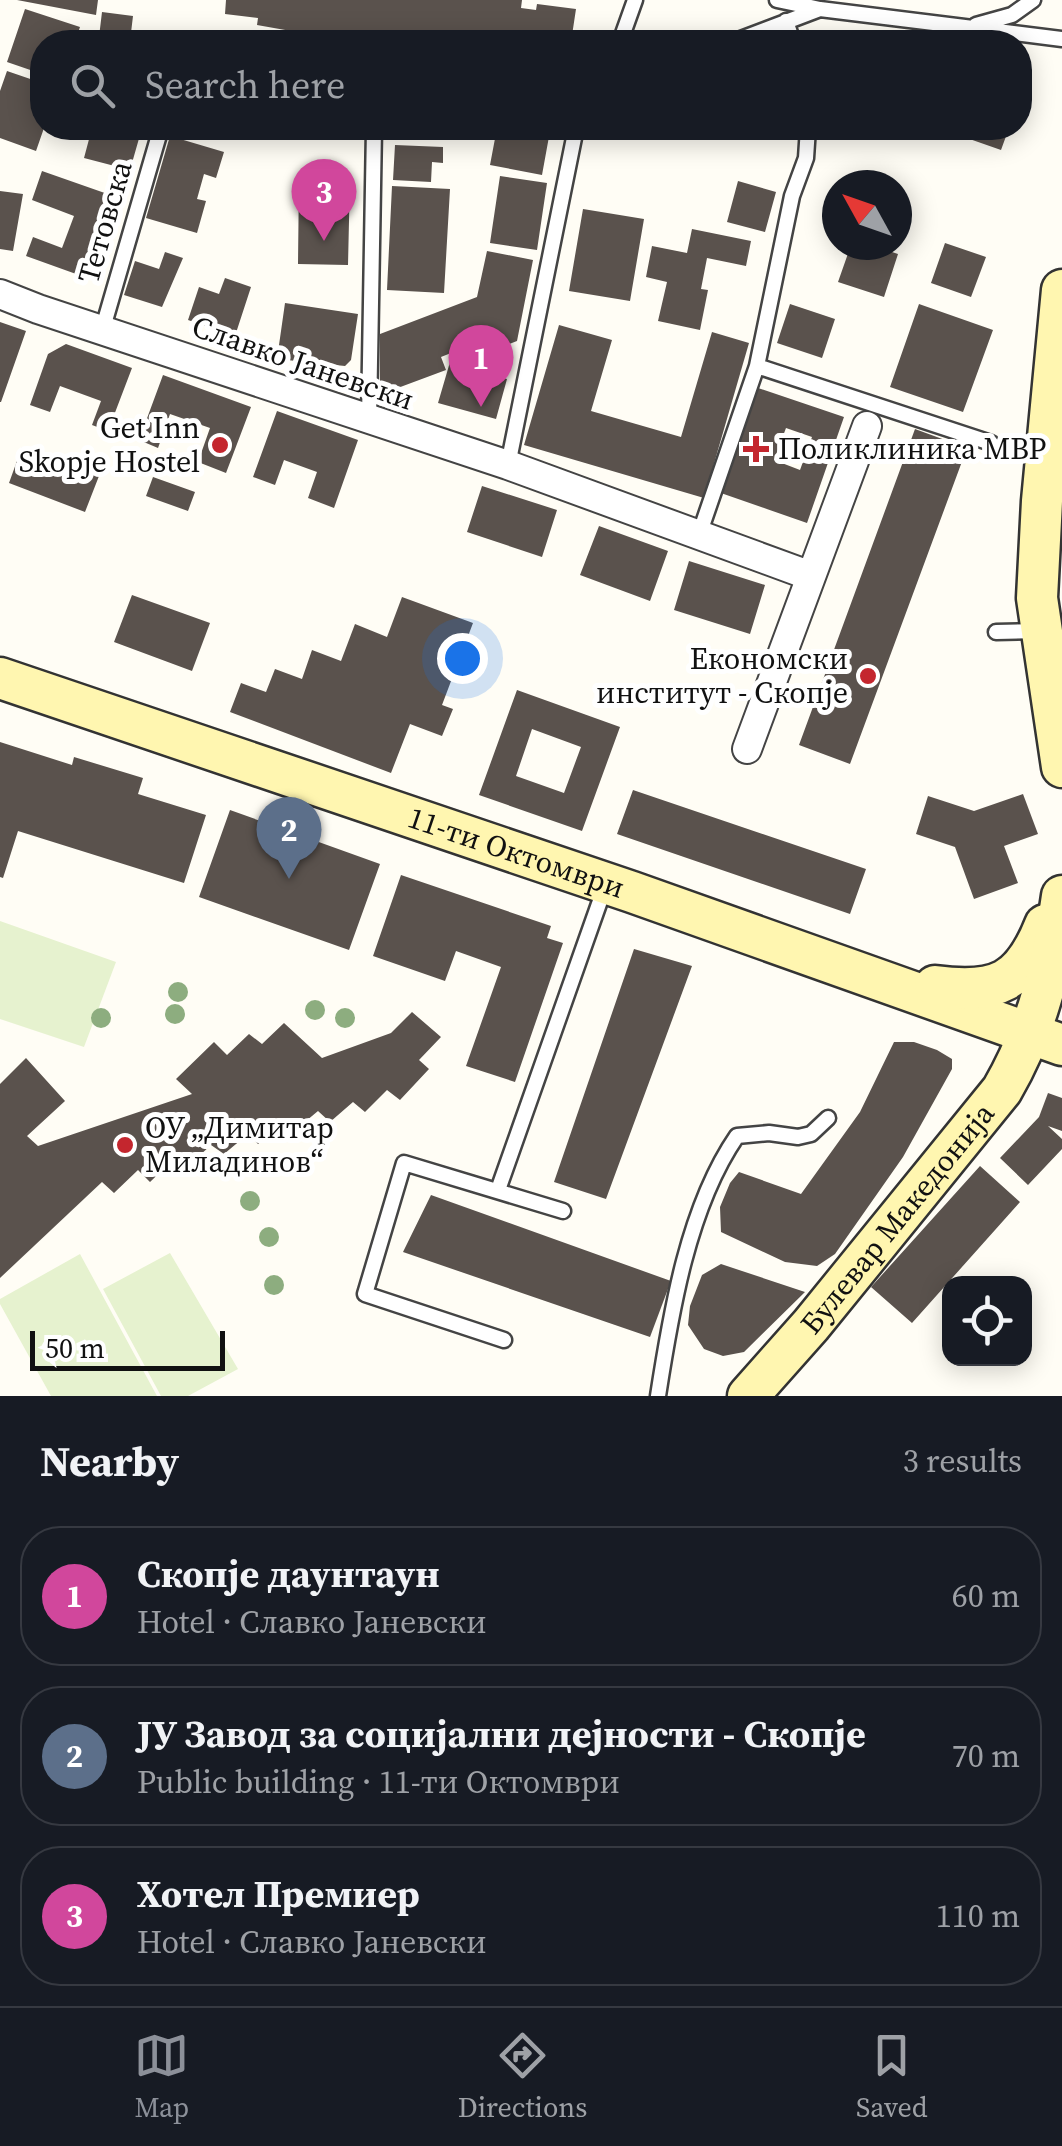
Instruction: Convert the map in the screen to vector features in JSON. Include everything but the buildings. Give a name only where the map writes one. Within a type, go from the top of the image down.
[{"type":"street","points":[[1062,290],[1037,598],[1062,767]]},
{"type":"street","name":"Славко Јаневски","points":[[0,294],[369,419],[437,449],[508,465],[810,576]]},
{"type":"street","points":[[747,749],[867,426]]},
{"type":"street","name":"11-ти Октомври","points":[[0,678],[1046,1038]]},
{"type":"street","points":[[880,978],[954,988],[1003,983],[1031,958],[1062,885]]},
{"type":"street","name":"Булевар Македонија","points":[[748,1396],[778,1379],[986,1114],[1018,1062],[1046,1038],[1052,955],[1062,896]]},
{"type":"lane","points":[[624,30],[635,0]]},
{"type":"lane","points":[[777,0],[820,9],[998,30]]},
{"type":"lane","points":[[970,26],[1012,15],[1033,0]]},
{"type":"lane","points":[[763,30],[820,9]]},
{"type":"lane","points":[[786,21],[789,30]]},
{"type":"lane","points":[[1032,35],[1062,39]]},
{"type":"lane","name":"Тетовска","points":[[102,331],[158,140]]},
{"type":"lane","points":[[369,419],[374,140]]},
{"type":"lane","points":[[508,465],[574,140]]},
{"type":"lane","points":[[699,535],[758,366],[807,140]]},
{"type":"lane","points":[[758,366],[991,443]]},
{"type":"lane","points":[[996,632],[1041,631]]},
{"type":"lane","points":[[498,1190],[606,884]]},
{"type":"lane","points":[[658,1396],[679,1283],[708,1189],[724,1155],[737,1136],[770,1132],[798,1137],[811,1134],[828,1118]]},
{"type":"lane","points":[[504,1340],[365,1294],[404,1163],[563,1211]]},
{"type":"green space","points":[[0,921],[116,962],[84,1047],[0,1019]]},
{"type":"green space","points":[[170,1253],[238,1369],[188,1396],[161,1396],[103,1289]]},
{"type":"green space","points":[[80,1254],[157,1396],[51,1396],[0,1304],[0,1299]]},
{"type":"place","name":"Хотел Премиер","points":[[324,241]]},
{"type":"place","name":"Скопје даунтаун","points":[[481,407]]},
{"type":"place","name":"Get Inn Skopje Hostel","points":[[220,445]]},
{"type":"place","name":"Поликлиника МВР","points":[[756,449]]},
{"type":"place","name":"Економски институт - Скопје","points":[[868,676]]},
{"type":"place","name":"ЈУ Завод за социјални дејности - Скопје","points":[[289,879]]},
{"type":"place","name":"ОУ „Димитар Миладинов“","points":[[125,1145]]}]
